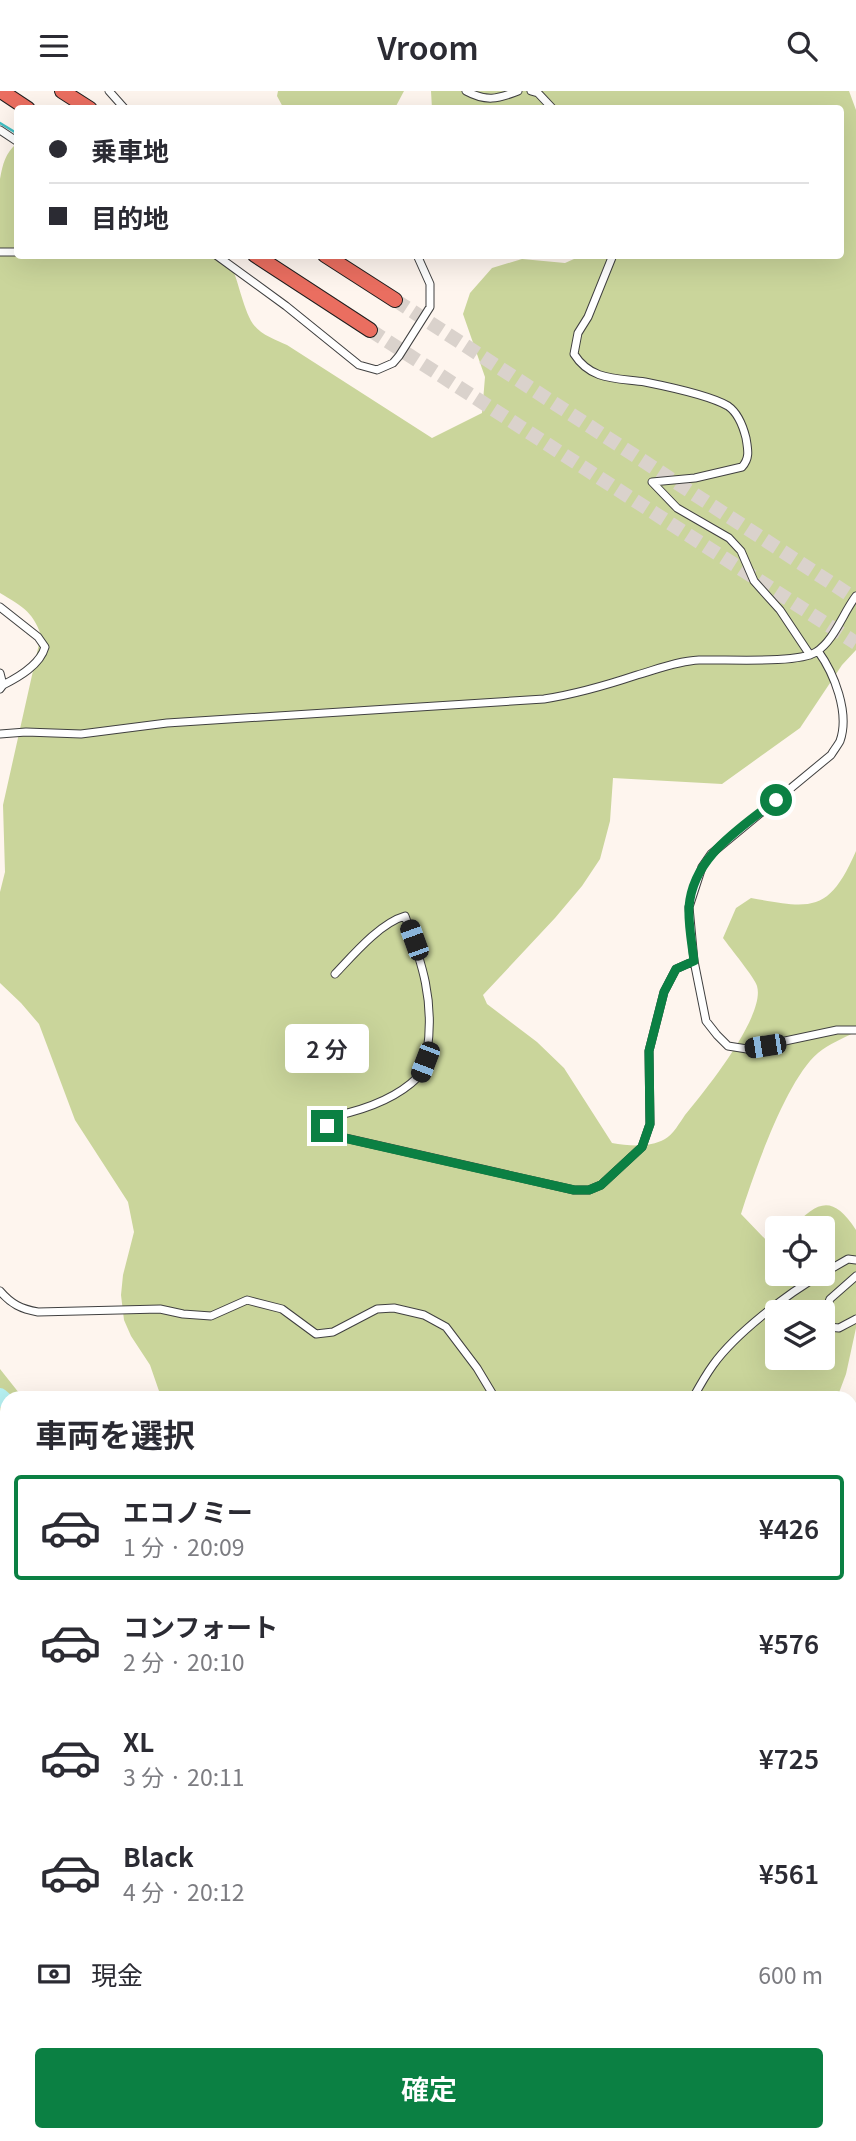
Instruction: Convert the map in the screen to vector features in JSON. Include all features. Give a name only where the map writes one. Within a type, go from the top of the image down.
[{"type":"highway","points":[[1,91],[22,105]]},
{"type":"highway","points":[[62,91],[84,105]]},
{"type":"highway","points":[[261,259],[370,330]]},
{"type":"highway","points":[[331,259],[395,300]]},
{"type":"street","points":[[109,91],[121,105]]},
{"type":"street","points":[[466,91],[499,100],[518,91]]},
{"type":"street","points":[[531,91],[538,93],[549,105]]},
{"type":"street","points":[[221,259],[286,306],[359,365],[377,370],[393,363],[399,356],[430,307],[430,284],[419,259]]},
{"type":"street","points":[[611,259],[588,317],[578,333],[574,354],[580,365],[589,372],[708,398],[729,406],[737,416],[744,427],[749,453],[747,462],[742,467],[695,478],[652,482],[677,507],[729,538],[741,551],[754,581],[780,610],[810,655]]},
{"type":"street","points":[[0,734],[80,734],[167,723],[544,699],[570,695],[678,663],[699,660],[766,660],[810,655],[818,651],[856,596]]},
{"type":"street","points":[[0,607],[38,637],[45,647],[31,667],[1,687],[0,673]]},
{"type":"street","points":[[818,651],[828,665],[842,707],[843,729],[840,741],[831,755],[719,847],[702,867],[689,907],[694,961],[706,1021],[728,1046],[747,1049],[836,1030],[856,1030]]},
{"type":"street","points":[[335,974],[388,925],[405,916],[423,965],[430,996],[428,1045],[419,1076],[362,1110],[335,1116],[327,1126],[331,1135],[574,1190],[589,1190],[601,1185],[642,1147],[650,1124],[649,1051],[664,992],[676,969],[694,961]]},
{"type":"street","points":[[835,1266],[848,1259],[856,1260]]},
{"type":"street","points":[[856,1276],[830,1299],[823,1318],[828,1327],[839,1328],[856,1319]]},
{"type":"street","points":[[697,1391],[713,1364],[734,1341],[800,1286]]},
{"type":"street","points":[[0,1291],[6,1299],[21,1309],[38,1312],[160,1309],[211,1316],[247,1300],[282,1310],[316,1334],[333,1332],[377,1309],[394,1308],[424,1315],[446,1327],[491,1391]]},
{"type":"green space","points":[[278,91],[404,91],[397,105],[282,105],[277,96]]},
{"type":"green space","points":[[431,91],[849,91],[856,110],[856,650],[842,665],[800,728],[722,784],[613,778],[610,821],[600,859],[555,918],[483,995],[487,1004],[537,1042],[564,1068],[612,1143],[639,1146],[659,1142],[674,1131],[719,1072],[752,1016],[757,999],[757,986],[723,938],[736,908],[751,898],[789,904],[816,902],[837,886],[856,851],[856,1032],[818,1053],[794,1084],[772,1128],[741,1214],[765,1239],[765,1286],[835,1286],[835,1216],[805,1216],[817,1207],[832,1206],[839,1210],[856,1230],[856,1328],[846,1374],[840,1391],[159,1391],[150,1365],[124,1320],[121,1295],[123,1275],[134,1232],[128,1202],[75,1120],[39,1024],[0,983],[0,892],[5,872],[3,805],[41,635],[30,614],[0,593],[2,168],[14,146],[14,259],[228,259],[246,309],[256,328],[432,438],[482,413],[485,377],[463,314],[470,293],[492,268],[522,259],[565,263],[574,259],[844,259],[844,105],[432,105]]},
{"type":"green space","points":[[0,1369],[17,1391],[0,1391]]},
{"type":"waterway","points":[[0,123],[14,132]]},
{"type":"tunnel","points":[[74,105],[83,91]]},
{"type":"tunnel","points":[[395,300],[856,599]]},
{"type":"tunnel","points":[[370,330],[856,643]]},
{"type":"route","points":[[327,1126],[331,1135],[574,1190],[589,1190],[601,1185],[642,1147],[650,1124],[649,1051],[670,978],[676,969],[694,961],[689,907],[702,867],[711,853],[776,800]]}]
